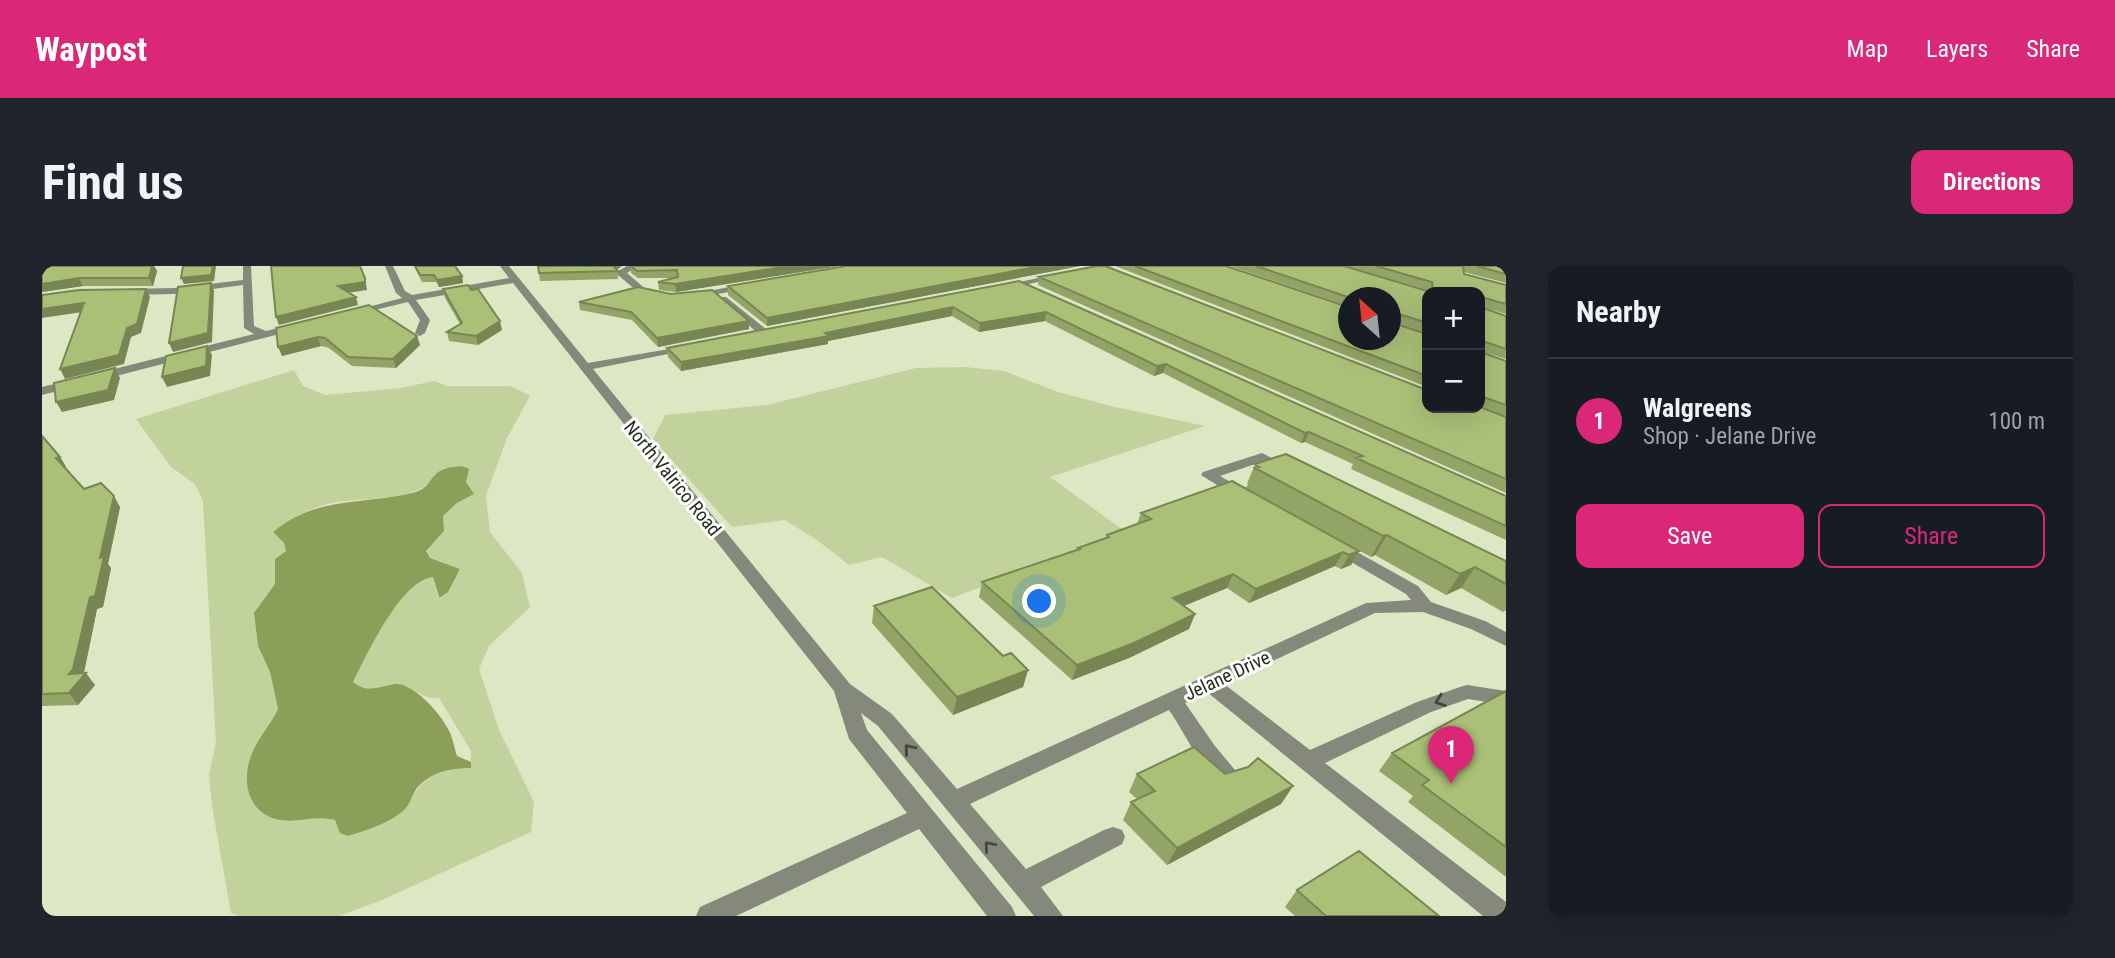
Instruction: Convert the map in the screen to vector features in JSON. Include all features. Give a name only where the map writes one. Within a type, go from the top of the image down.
[{"type":"street","points":[[247,266],[249,328],[266,335]]},
{"type":"street","points":[[389,266],[401,293],[410,298],[425,320],[421,333]]},
{"type":"street","name":"North Valrico Road","points":[[504,266],[843,689],[885,720],[1050,916]]},
{"type":"street","points":[[634,266],[621,273],[646,294],[668,297]]},
{"type":"street","points":[[992,288],[1106,268]]},
{"type":"street","points":[[344,315],[410,298],[514,280]]},
{"type":"street","points":[[109,292],[175,291],[247,282]]},
{"type":"street","points":[[1018,283],[1044,294]]},
{"type":"street","points":[[689,296],[766,284]]},
{"type":"street","points":[[715,292],[763,332]]},
{"type":"street","points":[[42,391],[305,325]]},
{"type":"street","points":[[750,335],[776,330]]},
{"type":"street","points":[[585,367],[697,345]]},
{"type":"street","points":[[1263,505],[1208,475],[1262,457],[1299,476]]},
{"type":"street","points":[[1320,537],[1412,590],[1425,606]]},
{"type":"street","name":"Jelane Drive","points":[[953,802],[1372,607],[1425,606],[1478,625],[1506,640]]},
{"type":"street","points":[[1209,683],[1503,916]]},
{"type":"street","name":"North Valrico Road","points":[[843,689],[857,733],[1003,916]]},
{"type":"street","points":[[1308,761],[1424,707],[1467,692],[1506,698]]},
{"type":"street","points":[[1172,701],[1191,725],[1206,752],[1229,776]]},
{"type":"street","points":[[714,915],[923,816]]},
{"type":"street","points":[[1022,884],[1113,837]]},
{"type":"shaded area","points":[[965,367],[1004,371],[1058,392],[1205,426],[1050,477],[1126,532],[952,598],[882,557],[849,565],[785,520],[732,527],[653,439],[665,415],[767,405],[916,368]]},
{"type":"shaded area","points":[[294,370],[303,386],[325,395],[400,388],[435,381],[446,386],[511,386],[530,396],[507,438],[486,496],[490,532],[522,573],[530,607],[489,646],[479,669],[499,730],[534,802],[531,832],[382,900],[339,916],[240,916],[231,913],[209,775],[216,742],[203,501],[195,484],[171,467],[136,419]],"holes":[[[436,474],[474,494],[457,503],[443,516],[444,531],[426,551],[430,558],[460,569],[441,597],[438,597],[433,577],[409,591],[386,620],[353,682],[367,688],[402,685],[427,697],[439,698],[471,751],[471,767],[437,774],[422,784],[412,799],[335,820],[319,817],[282,820],[253,751],[278,709],[270,672],[258,646],[254,614],[275,584],[275,559],[286,551],[284,543],[273,532],[300,514],[331,503],[390,497],[418,490]]]},
{"type":"shaded area","points":[[462,466],[469,469],[466,482],[474,494],[457,503],[443,516],[444,531],[426,551],[430,558],[460,569],[448,592],[441,597],[433,577],[409,591],[386,621],[353,682],[364,688],[402,685],[418,693],[439,715],[450,732],[457,756],[471,762],[471,768],[449,770],[429,778],[417,788],[407,806],[397,816],[348,836],[340,833],[335,820],[320,818],[288,821],[270,817],[260,811],[249,794],[247,773],[256,746],[278,709],[270,672],[258,646],[254,613],[275,584],[275,559],[286,551],[284,543],[273,532],[289,520],[323,507],[417,491],[424,488],[439,472]]},
{"type":"building","points":[[42,266],[152,266],[149,278],[79,278],[42,284]]},
{"type":"building","points":[[183,266],[213,266],[211,275],[181,278]]},
{"type":"building","points":[[271,266],[360,266],[365,282],[338,286],[356,297],[276,317]]},
{"type":"building","points":[[415,266],[455,266],[462,276],[437,280],[434,275],[420,275]]},
{"type":"building","points":[[538,266],[613,266],[618,271],[539,273]]},
{"type":"building","points":[[631,266],[790,266],[675,284],[658,282],[678,277],[677,270],[637,271]]},
{"type":"building","points":[[846,266],[1041,266],[767,318],[728,286]]},
{"type":"building","points":[[1105,266],[1422,388],[1422,413],[1485,413],[1485,409],[1506,417],[1506,479],[1039,277]]},
{"type":"building","points":[[1135,266],[1226,266],[1338,304],[1338,342]]},
{"type":"building","points":[[1256,266],[1344,266],[1422,289],[1422,321],[1401,315],[1401,287],[1338,287],[1338,294]]},
{"type":"building","points":[[1376,266],[1463,266],[1464,274],[1506,285],[1506,304],[1485,298],[1485,287],[1432,287],[1432,282]]},
{"type":"building","points":[[1477,266],[1506,266],[1506,274]]},
{"type":"building","points":[[1019,281],[1506,496],[1506,526],[1356,458],[1363,456],[1309,432],[1305,433],[1166,364],[1157,366],[1046,312],[980,323],[953,307],[825,333],[829,336],[681,362],[667,348]]},
{"type":"building","points":[[211,283],[208,333],[169,343],[178,287]]},
{"type":"building","points":[[468,285],[471,290],[478,289],[500,321],[476,336],[447,332],[462,323],[443,289]]},
{"type":"building","points":[[638,287],[671,294],[712,290],[749,321],[657,338],[631,312],[579,302]]},
{"type":"building","points":[[146,289],[137,324],[127,328],[119,355],[60,369],[84,303],[42,309],[42,295],[79,290]]},
{"type":"building","points":[[369,305],[417,336],[393,359],[348,357],[325,338],[318,337],[278,347],[276,328]]},
{"type":"building","points":[[1485,309],[1506,316],[1506,349],[1486,342]]},
{"type":"building","points":[[1401,326],[1422,332],[1422,374],[1358,350],[1401,350]]},
{"type":"building","points":[[207,346],[206,366],[162,377],[166,356]]},
{"type":"building","points":[[1485,354],[1506,361],[1506,405],[1485,398]]},
{"type":"building","points":[[115,368],[108,390],[56,402],[54,383]]},
{"type":"building","points":[[42,436],[60,457],[56,458],[84,489],[101,483],[114,496],[100,558],[104,557],[95,596],[90,597],[73,669],[69,674],[86,673],[69,693],[42,694]]},
{"type":"building","points":[[1286,454],[1506,561],[1506,584],[1475,567],[1460,574],[1255,468],[1259,467],[1255,464]]},
{"type":"building","points":[[1232,481],[1359,551],[1349,555],[1343,552],[1256,589],[1233,574],[1173,598],[1195,614],[1134,643],[1077,665],[982,582],[1080,549],[1078,548],[1109,537],[1107,535],[1151,519],[1141,513]]},
{"type":"building","points":[[932,587],[1003,656],[1011,653],[1028,670],[957,697],[874,606]]},
{"type":"building","points":[[1506,691],[1506,847],[1422,785],[1429,780],[1392,753]]},
{"type":"building","points":[[1194,747],[1225,774],[1248,767],[1258,758],[1293,786],[1177,848],[1131,802],[1155,791],[1137,774]]},
{"type":"building","points":[[1359,851],[1439,916],[1326,916],[1297,890]]},
{"type":"place","name":"Walgreens","points":[[1451,784]]}]
